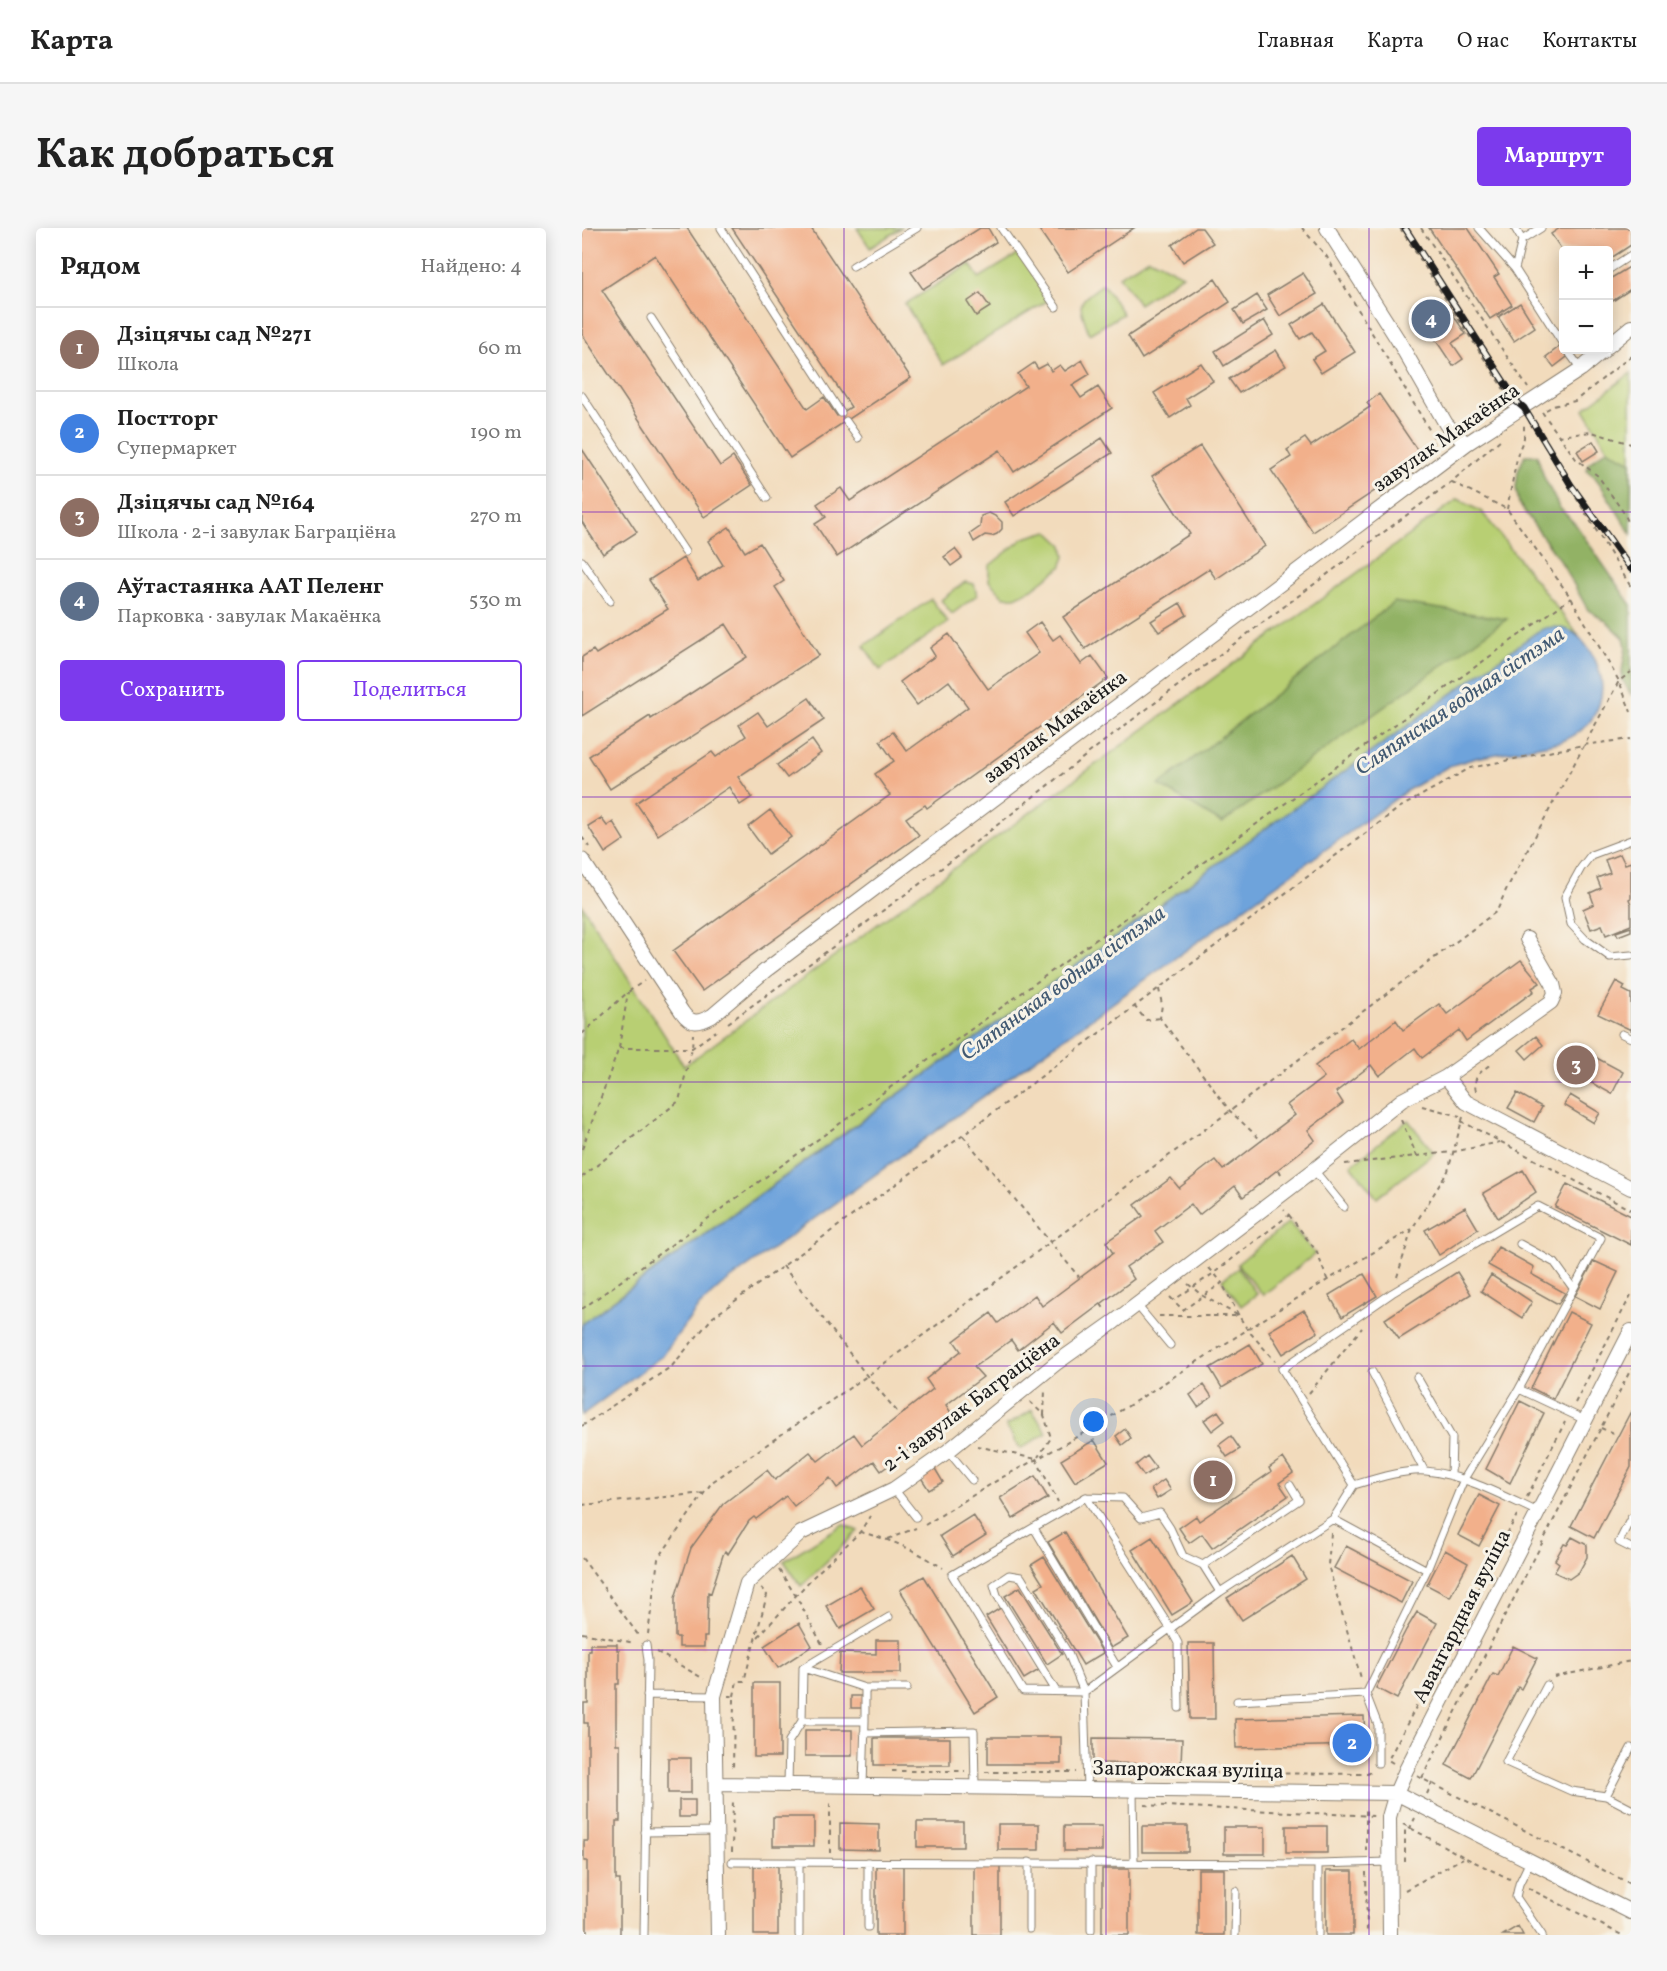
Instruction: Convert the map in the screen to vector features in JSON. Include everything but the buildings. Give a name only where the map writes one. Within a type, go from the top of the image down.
[{"type":"street","points":[[1327,228],[1398,340],[1446,424],[1466,444]]},
{"type":"street","points":[[1613,342],[1631,327]]},
{"type":"street","name":"завулак Макаёнка","points":[[582,860],[687,1019],[694,1022],[702,1021],[712,1016],[766,970],[1466,444],[1521,417],[1599,354]]},
{"type":"street","name":"2-і завулак Баграціёна","points":[[718,1935],[712,1689],[747,1583],[801,1533],[894,1489],[948,1451],[1045,1372],[1275,1200],[1398,1103],[1446,1077],[1551,1002],[1555,993],[1553,984],[1527,939]]},
{"type":"street","points":[[1446,1077],[1471,1098],[1631,1188]]},
{"type":"street","name":"Авангардная вуліца","points":[[1390,1935],[1389,1817],[1396,1793],[1631,1331]]},
{"type":"street","name":"Запарожская вуліца","points":[[716,1784],[1396,1793],[1631,1912]]},
{"type":"lane","points":[[721,228],[842,413]]},
{"type":"lane","points":[[853,266],[917,228]]},
{"type":"lane","points":[[1001,228],[1056,307]]},
{"type":"lane","points":[[1479,228],[1515,269],[1559,338]]},
{"type":"lane","points":[[1515,228],[1522,240],[1515,269]]},
{"type":"lane","points":[[1522,240],[1541,228]]},
{"type":"lane","points":[[1613,267],[1631,255]]},
{"type":"lane","points":[[651,318],[767,498]]},
{"type":"lane","points":[[1570,354],[1581,369]]},
{"type":"lane","points":[[582,396],[686,552]]},
{"type":"lane","points":[[846,421],[858,438]]},
{"type":"lane","points":[[582,561],[610,601]]},
{"type":"lane","points":[[1631,840],[1592,855],[1581,868],[1565,897],[1571,924],[1585,939],[1610,957],[1631,955]]},
{"type":"lane","points":[[1623,1034],[1631,1038]]},
{"type":"lane","points":[[1319,1166],[1344,1207]]},
{"type":"lane","points":[[1354,1485],[1282,1369],[1392,1293],[1538,1206],[1601,1238],[1519,1389],[1464,1479],[1427,1570],[1366,1694],[1378,1725],[1378,1763]]},
{"type":"lane","points":[[1520,1244],[1555,1263],[1573,1288]]},
{"type":"lane","points":[[1137,1305],[1170,1345]]},
{"type":"lane","points":[[1372,1372],[1424,1470]]},
{"type":"lane","points":[[1417,1377],[1452,1438],[1451,1476]]},
{"type":"lane","points":[[1519,1389],[1585,1420]]},
{"type":"lane","points":[[948,1451],[972,1480]]},
{"type":"lane","points":[[1220,1592],[1203,1566],[1184,1556],[1160,1513],[1141,1518],[1123,1498],[1086,1497],[952,1575],[1023,1690],[1084,1692],[1220,1592],[1333,1519],[1354,1485],[1384,1476],[1424,1470],[1464,1479],[1538,1512]]},
{"type":"lane","points":[[1203,1566],[1299,1500],[1290,1485]]},
{"type":"lane","points":[[894,1489],[916,1517]]},
{"type":"lane","points":[[1086,1497],[1178,1643],[1179,1708]]},
{"type":"lane","points":[[1631,1518],[1619,1542],[1631,1548]]},
{"type":"lane","points":[[1333,1519],[1427,1570]]},
{"type":"lane","points":[[1034,1528],[1117,1667]]},
{"type":"lane","points":[[1056,1691],[997,1595],[994,1585],[1009,1575],[1021,1577],[1068,1653],[1084,1692],[1087,1789]]},
{"type":"lane","points":[[803,1668],[889,1617]]},
{"type":"lane","points":[[644,1935],[646,1645]]},
{"type":"lane","points":[[803,1668],[865,1688],[907,1688]]},
{"type":"lane","points":[[788,1785],[789,1741],[802,1721],[803,1668]]},
{"type":"lane","points":[[1547,1685],[1506,1762],[1571,1791],[1606,1796],[1631,1809]]},
{"type":"lane","points":[[863,1786],[865,1688]]},
{"type":"lane","points":[[647,1695],[712,1689]]},
{"type":"lane","points":[[1237,1701],[1366,1694]]},
{"type":"lane","points":[[802,1721],[865,1721]]},
{"type":"lane","points":[[864,1733],[974,1731],[975,1787]]},
{"type":"lane","points":[[1606,1796],[1631,1748]]},
{"type":"lane","points":[[1133,1790],[1134,1862]]},
{"type":"lane","points":[[645,1832],[717,1831]]},
{"type":"lane","points":[[1530,1861],[1519,1884],[1516,1897],[1542,1935]]},
{"type":"lane","points":[[732,1862],[1318,1864],[1389,1862]]},
{"type":"lane","points":[[799,1862],[799,1935]]},
{"type":"lane","points":[[868,1862],[868,1927]]},
{"type":"lane","points":[[1029,1862],[1029,1929]]},
{"type":"lane","points":[[1091,1862],[1091,1930]]},
{"type":"lane","points":[[1318,1864],[1318,1935]]},
{"type":"lane","points":[[1235,1935],[1236,1891]]},
{"type":"path","points":[[1302,228],[1327,258],[1433,436],[1433,458]]},
{"type":"path","points":[[1400,228],[1521,417],[1524,438],[1518,453],[1507,509]]},
{"type":"path","points":[[1421,228],[1531,393]]},
{"type":"path","points":[[1537,416],[1553,406],[1575,400],[1631,356]]},
{"type":"path","points":[[1542,412],[1576,459],[1598,476],[1624,513],[1631,528]]},
{"type":"path","points":[[1521,417],[1530,420],[1631,587]]},
{"type":"path","points":[[1521,417],[1530,420]]},
{"type":"path","points":[[1515,430],[1521,417]]},
{"type":"path","points":[[1558,436],[1592,432],[1631,444]]},
{"type":"path","points":[[619,1048],[692,1048],[954,859],[1112,735],[1451,482],[1505,436]]},
{"type":"path","points":[[1451,482],[1507,509],[1571,598],[1619,681],[1631,712]]},
{"type":"path","points":[[582,1309],[1571,598]]},
{"type":"path","points":[[646,1645],[658,1559],[712,1482],[867,1376],[1230,1112],[1497,912],[1506,890],[1583,745],[1619,681],[1631,672]]},
{"type":"path","points":[[582,1426],[672,1366],[713,1317],[962,1136],[1399,808],[1470,768],[1583,745],[1631,739]]},
{"type":"path","points":[[582,1034],[628,992],[656,974]]},
{"type":"path","points":[[1159,989],[1162,1005],[1160,1018],[1230,1112],[1262,1141]]},
{"type":"path","points":[[582,1149],[619,1048],[628,992]]},
{"type":"path","points":[[1134,1006],[1146,1020],[1160,1018]]},
{"type":"path","points":[[582,1177],[679,1101],[692,1048]]},
{"type":"path","points":[[1392,1293],[1412,1230],[1448,1171],[1462,1119],[1471,1098],[1473,1083],[1477,1074],[1495,1061]]},
{"type":"path","points":[[1398,1103],[1462,1119],[1631,1210]]},
{"type":"path","points":[[1398,1103],[1417,1155]]},
{"type":"path","points":[[962,1136],[1079,1277]]},
{"type":"path","points":[[1319,1166],[1453,1152],[1502,1142]]},
{"type":"path","points":[[1275,1200],[1317,1252],[1328,1279]]},
{"type":"path","points":[[1222,1283],[1183,1310],[1174,1300],[1214,1273],[1289,1215]]},
{"type":"path","points":[[888,1539],[928,1523],[1001,1478],[1125,1408],[1247,1329],[1412,1230]]},
{"type":"path","points":[[782,1266],[900,1415]]},
{"type":"path","points":[[1214,1273],[1222,1283],[1247,1329],[1282,1369]]},
{"type":"path","points":[[1177,1274],[1203,1296],[1239,1316]]},
{"type":"path","points":[[1388,1760],[1631,1295]]},
{"type":"path","points":[[1146,1316],[1239,1316]]},
{"type":"path","points":[[1305,1407],[1309,1390],[1362,1328]]},
{"type":"path","points":[[1422,1778],[1631,1369]]},
{"type":"path","points":[[1036,1459],[1051,1438],[1044,1415],[1045,1372]]},
{"type":"path","points":[[1020,1392],[1044,1415]]},
{"type":"path","points":[[1601,1428],[1618,1436]]},
{"type":"path","points":[[965,1436],[976,1446],[1036,1459]]},
{"type":"path","points":[[1036,1459],[1062,1511]]},
{"type":"path","points":[[582,1505],[705,1493]]},
{"type":"path","points":[[756,1639],[839,1551],[860,1532],[873,1511],[866,1512]]},
{"type":"path","points":[[1333,1519],[1328,1565],[1366,1694]]},
{"type":"path","points":[[860,1532],[888,1539],[926,1557],[952,1575]]},
{"type":"path","points":[[582,1558],[646,1645],[712,1689],[734,1696]]},
{"type":"path","points":[[775,1564],[796,1596],[827,1654]]},
{"type":"path","points":[[732,1862],[734,1696],[737,1681],[744,1681],[767,1595],[760,1587]]},
{"type":"path","points":[[582,1633],[646,1645]]},
{"type":"path","points":[[1547,1685],[1551,1678],[1631,1661]]},
{"type":"path","points":[[1405,1870],[1405,1830],[1410,1827],[1432,1784]]},
{"type":"path","points":[[830,1801],[830,1862]]},
{"type":"path","points":[[1133,1805],[1389,1817],[1622,1935]]},
{"type":"path","points":[[1405,1880],[1405,1890],[1464,1857]]},
{"type":"green space","points":[[857,228],[901,228],[870,248]]},
{"type":"green space","points":[[1020,253],[1049,300],[943,365],[905,304],[970,264],[979,278]]},
{"type":"green space","points":[[1149,258],[1183,275],[1139,304],[1119,276]]},
{"type":"green space","points":[[1103,284],[1123,314],[1089,334],[1081,304],[1087,296]]},
{"type":"green space","points":[[1631,373],[1631,488],[1584,409]]},
{"type":"green space","points":[[1607,449],[1631,462],[1631,534],[1600,484],[1587,471],[1588,464]]},
{"type":"green space","points":[[1525,455],[1537,455],[1544,477],[1559,507],[1576,525],[1631,605],[1631,695],[1622,679],[1626,646],[1624,638],[1606,621],[1588,610],[1563,565],[1519,504],[1516,488],[1518,471]]},
{"type":"green space","points":[[1458,499],[1482,512],[1579,636],[1558,628],[1537,632],[582,1325],[582,905],[684,1066]]},
{"type":"green space","points":[[1048,531],[1063,545],[1065,557],[1061,567],[1032,589],[1015,597],[1004,597],[989,581],[989,566],[1024,538]]},
{"type":"green space","points":[[965,582],[974,584],[977,595],[952,614],[941,600]]},
{"type":"green space","points":[[931,599],[948,622],[880,670],[864,646]]},
{"type":"green space","points":[[1394,602],[1507,619],[1222,823],[1159,785]]},
{"type":"green space","points":[[1408,1120],[1434,1153],[1377,1198],[1351,1165]]},
{"type":"green space","points":[[1289,1222],[1315,1254],[1263,1295],[1237,1264]]},
{"type":"green space","points":[[1238,1268],[1257,1294],[1241,1306],[1222,1280]]},
{"type":"green space","points":[[1032,1410],[1047,1433],[1020,1449],[1006,1426]]},
{"type":"green space","points":[[843,1524],[858,1531],[801,1586],[784,1561]]},
{"type":"water","name":"Сляпянская водная сістэма","points":[[1554,627],[1571,631],[1583,641],[1597,665],[1602,692],[1599,705],[1585,727],[1560,742],[1476,758],[1449,766],[1408,790],[721,1286],[699,1306],[662,1356],[582,1415],[582,1325],[587,1320],[1537,632]]},
{"type":"railway","points":[[1405,228],[1517,402],[1524,408],[1571,485],[1631,569]]},
{"type":"place","name":"Аўтастаянка ААТ Пеленг","points":[[1431,319]]},
{"type":"place","name":"Дзіцячы сад №164","points":[[1576,1065]]},
{"type":"place","name":"Дзіцячы сад №271","points":[[1213,1480]]},
{"type":"place","name":"Постторг","points":[[1352,1743]]}]
